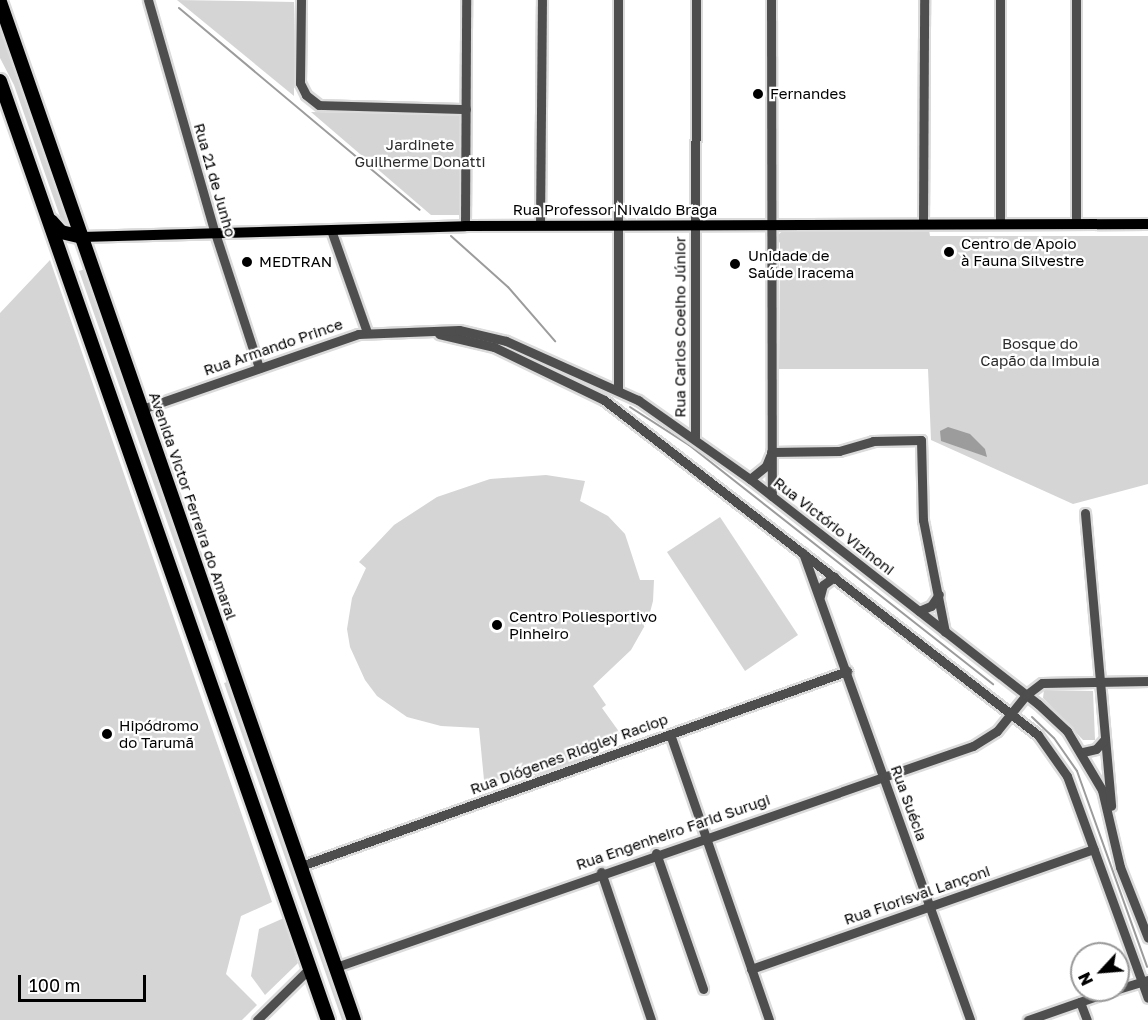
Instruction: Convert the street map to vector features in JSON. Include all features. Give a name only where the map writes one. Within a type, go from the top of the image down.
[{"type":"highway","name":"Avenida Victor Ferreira do Amaral","points":[[0,3],[354,1020]]},
{"type":"highway","points":[[0,81],[328,1020]]},
{"type":"highway","points":[[47,217],[61,232],[82,237]]},
{"type":"highway","points":[[199,654],[215,656],[224,645]]},
{"type":"highway","points":[[210,684],[220,672],[235,675]]},
{"type":"main road","points":[[0,3],[8,0]]},
{"type":"main road","name":"Rua Professor Nivaldo Braga","points":[[82,237],[540,225],[1148,225]]},
{"type":"street","name":"Rua 21 de Junho","points":[[148,0],[215,233],[259,368]]},
{"type":"street","points":[[301,0],[300,83],[313,101],[329,108],[466,109]]},
{"type":"street","points":[[465,226],[466,0]]},
{"type":"street","points":[[540,225],[542,0]]},
{"type":"street","points":[[618,0],[618,389]]},
{"type":"street","name":"Rua Carlos Coelho Júnior","points":[[695,437],[696,0]]},
{"type":"street","points":[[771,0],[772,496]]},
{"type":"street","points":[[923,224],[924,0]]},
{"type":"street","points":[[1000,0],[1000,224]]},
{"type":"street","points":[[1076,0],[1076,224]]},
{"type":"street","points":[[332,230],[367,332]]},
{"type":"street","name":"Rua Armando Prince","points":[[142,409],[367,332],[459,330],[489,334],[618,389]]},
{"type":"street","name":"Rua Armando Prince","points":[[418,331],[494,347],[564,377],[618,410],[803,553]]},
{"type":"street","name":"Rua Victório Vizinoni","points":[[618,389],[695,437],[1058,722],[1083,752],[1102,790],[1115,850]]},
{"type":"street","points":[[771,452],[839,451],[873,441],[921,440],[923,520],[945,633]]},
{"type":"street","points":[[750,479],[766,466],[771,452]]},
{"type":"street","points":[[1085,513],[1115,850],[1148,938]]},
{"type":"street","points":[[803,553],[1038,735],[1061,764],[1144,981],[1148,998]]},
{"type":"street","name":"Rua Suécia","points":[[803,553],[970,1020]]},
{"type":"street","points":[[820,596],[822,585],[834,578]]},
{"type":"street","points":[[919,611],[931,606],[939,594]]},
{"type":"street","name":"Rua Diógenes Ridgley Raciop","points":[[301,866],[847,671]]},
{"type":"street","points":[[1026,695],[1048,682],[1148,681]]},
{"type":"street","name":"Rua Engenheiro Farid Surugi","points":[[336,967],[601,872],[980,743],[1012,714],[1026,695]]},
{"type":"street","points":[[670,734],[769,1020]]},
{"type":"street","points":[[1083,752],[1096,749],[1105,739]]},
{"type":"street","name":"Rua Florisval Lançoni","points":[[751,969],[1094,849]]},
{"type":"street","points":[[656,853],[703,989]]},
{"type":"street","points":[[601,872],[651,1020]]},
{"type":"street","points":[[256,1020],[310,968]]},
{"type":"street","points":[[1028,1020],[1080,1002],[1087,1020]]},
{"type":"green space","points":[[177,0],[294,2],[294,96]]},
{"type":"green space","points":[[0,20],[74,229],[64,228],[14,85],[0,58]]},
{"type":"green space","name":"Jardinete Guilherme Donatti","points":[[311,112],[460,114],[461,215],[431,215]]},
{"type":"green space","name":"Bosque do Capão da Imbuia","points":[[784,230],[929,230],[930,236],[1148,236],[1148,484],[1073,504],[931,440],[928,369],[779,369],[780,243],[775,237]]},
{"type":"green space","name":"Hipódromo do Tarumã","points":[[50,260],[272,902],[241,916],[226,974],[257,1005],[242,1020],[0,1020],[0,313]]},
{"type":"green space","points":[[88,268],[218,638],[209,641],[79,271]]},
{"type":"green space","name":"Centro Poliesportivo Pinheiro","points":[[546,475],[585,481],[580,501],[608,516],[625,534],[640,580],[654,580],[653,601],[648,620],[631,650],[593,686],[606,705],[602,708],[620,733],[592,754],[564,768],[518,779],[484,780],[479,728],[441,726],[407,717],[377,696],[365,680],[350,647],[347,629],[352,598],[366,568],[359,562],[394,525],[437,497],[490,479]]},
{"type":"green space","points":[[720,517],[798,635],[745,671],[667,552]]},
{"type":"green space","points":[[230,681],[349,1020],[342,1020],[224,683]]},
{"type":"green space","points":[[1044,690],[1093,691],[1095,740],[1083,740],[1043,698]]},
{"type":"green space","points":[[284,918],[298,963],[265,995],[251,976],[259,929]]},
{"type":"shaded area","points":[[948,427],[970,434],[985,449],[987,457],[941,441],[940,431]]},
{"type":"waterway","points":[[179,8],[420,210]]},
{"type":"waterway","points":[[451,236],[508,287],[555,341]]},
{"type":"waterway","points":[[630,407],[689,445],[993,684]]},
{"type":"waterway","points":[[1032,717],[1054,738],[1077,771],[1147,967]]},
{"type":"place","name":"Fernandes","points":[[758,94]]},
{"type":"place","name":"Centro de Apoio à Fauna Silvestre","points":[[949,252]]},
{"type":"place","name":"MEDTRAN","points":[[247,262]]},
{"type":"place","name":"Unidade de Saúde Iracema","points":[[735,264]]},
{"type":"place","name":"Centro Poliesportivo Pinheiro","points":[[497,625]]},
{"type":"place","name":"Hipódromo do Tarumã","points":[[107,734]]}]
